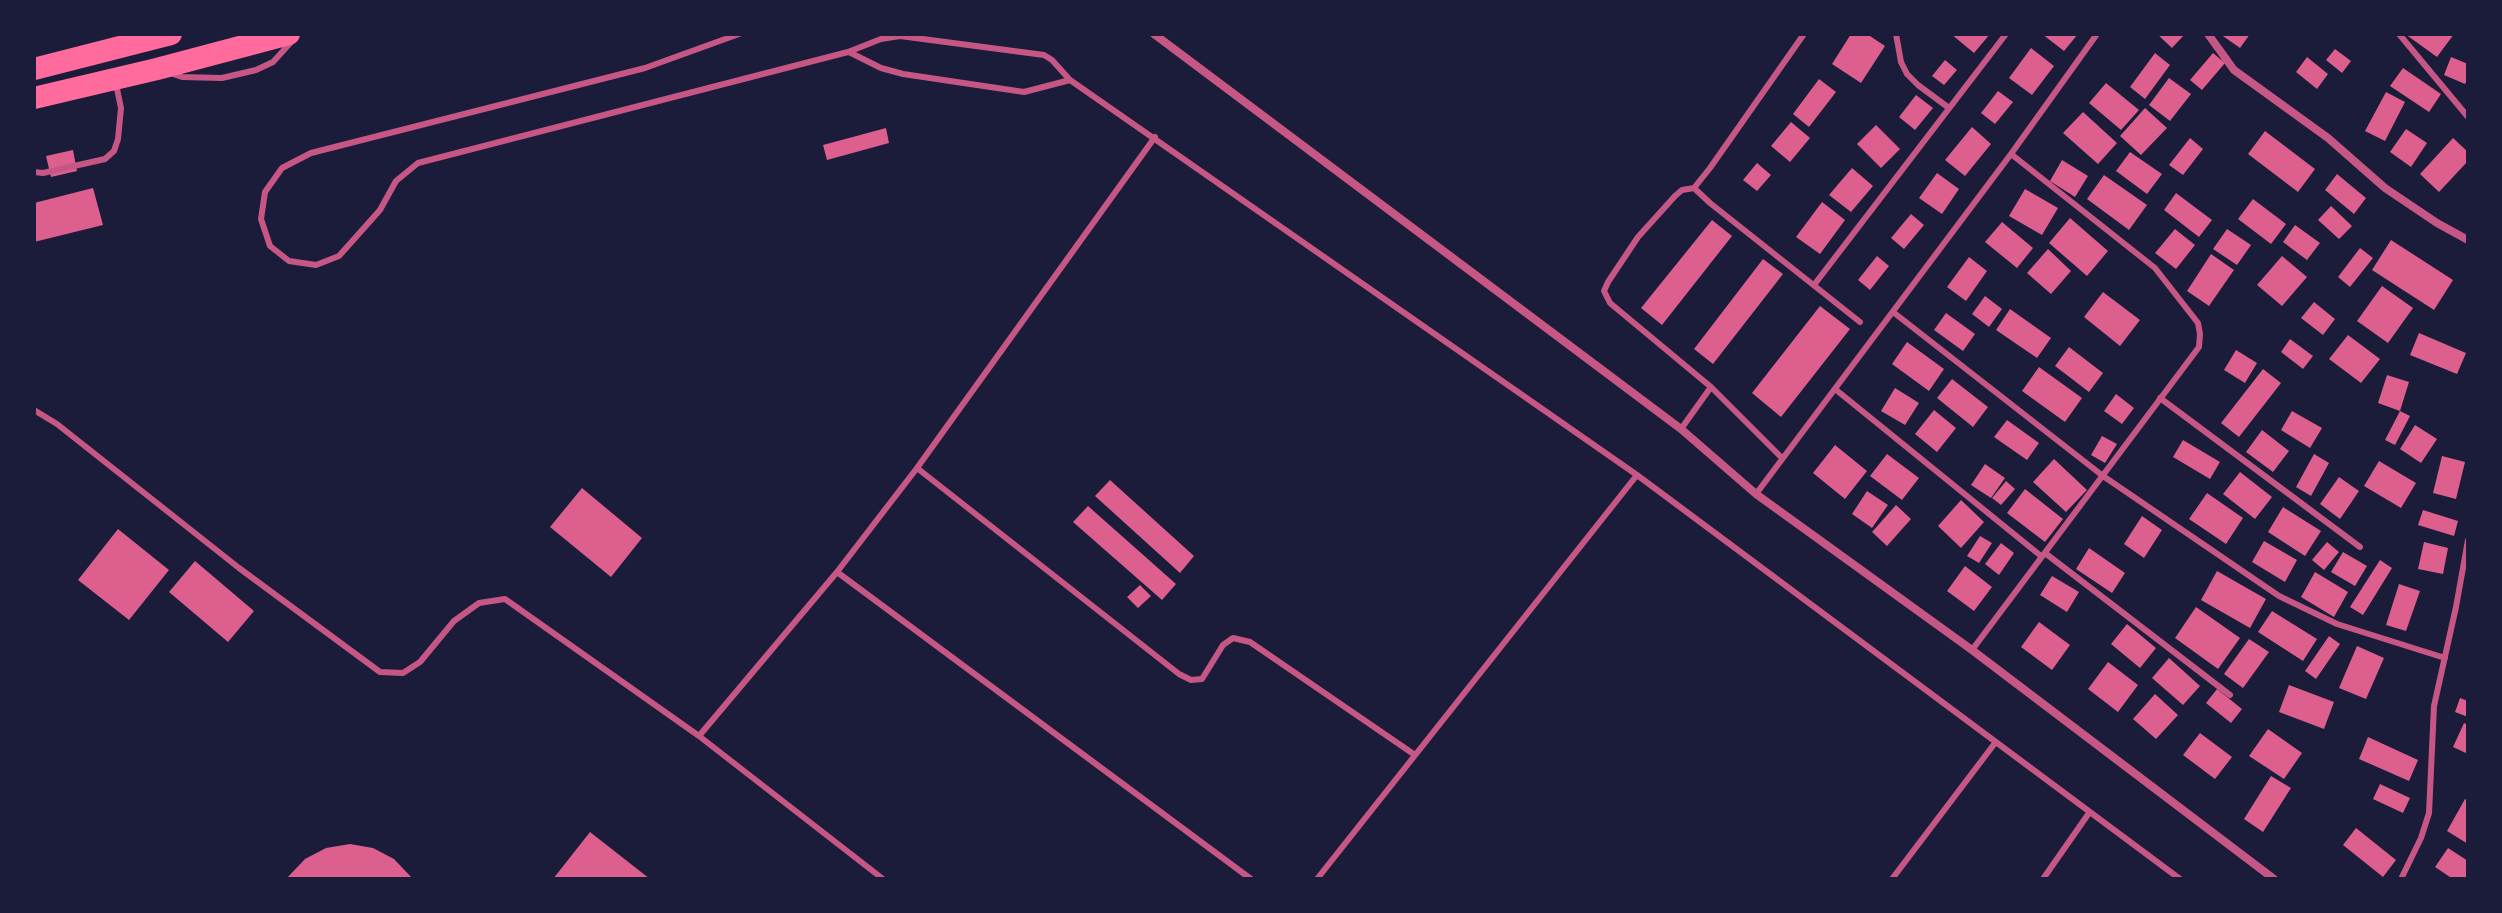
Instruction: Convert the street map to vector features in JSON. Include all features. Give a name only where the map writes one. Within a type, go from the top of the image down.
[{"type":"highway","points":[[34,69],[171,34]]},
{"type":"highway","points":[[34,98],[289,34]]},
{"type":"street","points":[[1154,34],[1681,429],[1756,494],[1972,650],[2274,879]]},
{"type":"street","points":[[2208,34],[2234,70],[2328,138],[2385,188],[2468,240]]},
{"type":"lane","points":[[157,69],[182,77],[200,78],[222,78],[256,70],[273,62],[298,34]]},
{"type":"lane","points":[[739,34],[645,68],[311,153],[282,168],[265,192],[261,219],[270,246],[289,261],[316,265],[339,256],[380,210],[396,181],[418,163],[848,52],[881,39],[900,36],[1037,53],[1052,60],[1070,80],[1155,137],[1291,236],[1637,475],[2180,879]]},
{"type":"lane","points":[[1782,458],[1711,387],[1610,303],[1604,291],[1638,237],[1675,196],[1682,190],[1694,188],[1804,34]]},
{"type":"lane","points":[[1896,34],[1901,62],[1907,74],[1949,108]]},
{"type":"lane","points":[[1814,285],[2006,34]]},
{"type":"lane","points":[[1756,494],[2097,34]]},
{"type":"lane","points":[[2399,34],[2468,117]]},
{"type":"lane","points":[[34,172],[43,173],[105,159],[114,151],[121,108],[108,51]]},
{"type":"lane","points":[[848,52],[881,68],[903,74],[1024,92],[1070,80]]},
{"type":"lane","points":[[699,736],[837,572],[917,468],[1155,137]]},
{"type":"lane","points":[[1972,650],[2199,347],[2198,323],[2155,268],[2011,154]]},
{"type":"lane","points":[[1694,188],[1860,322]]},
{"type":"lane","points":[[1893,312],[2103,476],[2279,596],[2337,624],[2445,658]]},
{"type":"lane","points":[[1681,429],[1711,387]]},
{"type":"lane","points":[[1835,389],[2043,554],[2230,695]]},
{"type":"lane","points":[[2160,398],[2360,547]]},
{"type":"lane","points":[[34,410],[57,424],[239,568],[380,672],[403,673],[420,662],[454,621],[479,603],[505,599],[699,736],[883,879]]},
{"type":"lane","points":[[917,468],[1179,674],[1191,680],[1202,679],[1223,645],[1233,638],[1250,642],[1415,755]]},
{"type":"lane","points":[[1317,879],[1637,475]]},
{"type":"lane","points":[[2401,879],[2429,813],[2434,706],[2468,540]]},
{"type":"lane","points":[[837,572],[1251,879]]},
{"type":"lane","points":[[1892,879],[1995,743]]},
{"type":"lane","points":[[2043,879],[2089,813]]},
{"type":"building","points":[[1851,34],[1867,34],[1885,46],[1861,83],[1832,64]]},
{"type":"building","points":[[1951,34],[1990,34],[1974,53]]},
{"type":"building","points":[[2042,34],[2078,34],[2064,51]]},
{"type":"building","points":[[2157,34],[2185,34],[2172,48]]},
{"type":"building","points":[[2220,34],[2250,34],[2240,48]]},
{"type":"building","points":[[2405,34],[2454,34],[2437,57]]},
{"type":"building","points":[[2031,48],[2054,66],[2032,95],[2009,78]]},
{"type":"building","points":[[2335,49],[2351,61],[2342,73],[2326,60]]},
{"type":"building","points":[[2155,53],[2170,65],[2145,99],[2130,87]]},
{"type":"building","points":[[2213,53],[2225,63],[2202,90],[2190,80]]},
{"type":"building","points":[[2307,57],[2328,74],[2317,89],[2296,72]]},
{"type":"building","points":[[2451,57],[2468,64],[2465,84],[2444,75]]},
{"type":"building","points":[[1945,60],[1957,70],[1944,85],[1932,76]]},
{"type":"building","points":[[2403,68],[2441,94],[2429,112],[2390,86]]},
{"type":"building","points":[[2169,78],[2191,94],[2170,121],[2149,105]]},
{"type":"building","points":[[1819,79],[1836,92],[1809,127],[1793,114]]},
{"type":"building","points":[[2106,83],[2139,110],[2121,130],[2089,103]]},
{"type":"building","points":[[1998,91],[2013,102],[1995,124],[1981,113]]},
{"type":"building","points":[[2386,92],[2405,102],[2385,141],[2365,131]]},
{"type":"building","points":[[1916,95],[1933,108],[1915,130],[1899,117]]},
{"type":"building","points":[[2145,108],[2167,128],[2141,155],[2120,136]]},
{"type":"building","points":[[2083,112],[2117,143],[2098,164],[2063,133]]},
{"type":"building","points":[[1791,122],[1810,138],[1790,162],[1771,146]]},
{"type":"building","points":[[1876,125],[1900,149],[1881,168],[1857,144]]},
{"type":"building","points":[[1972,127],[1991,144],[1965,176],[1945,160]]},
{"type":"building","points":[[886,128],[889,143],[827,160],[823,145]]},
{"type":"building","points":[[2406,129],[2427,143],[2411,167],[2390,152]]},
{"type":"building","points":[[2265,131],[2315,169],[2298,192],[2248,154]]},
{"type":"building","points":[[2190,138],[2203,149],[2183,175],[2169,165]]},
{"type":"building","points":[[2453,138],[2468,152],[2468,161],[2439,192],[2420,174]]},
{"type":"building","points":[[73,150],[77,171],[51,177],[46,156]]},
{"type":"building","points":[[2130,152],[2162,174],[2147,194],[2116,171]]},
{"type":"building","points":[[2062,160],[2088,176],[2075,197],[2050,181]]},
{"type":"building","points":[[1757,163],[1771,175],[1757,191],[1743,180]]},
{"type":"building","points":[[1852,168],[1873,186],[1851,212],[1829,195]]},
{"type":"building","points":[[1937,173],[1959,189],[1942,214],[1919,198]]},
{"type":"building","points":[[2337,174],[2366,198],[2354,214],[2325,190]]},
{"type":"building","points":[[2104,175],[2147,205],[2129,230],[2087,199]]},
{"type":"building","points":[[93,188],[103,225],[34,242],[34,203]]},
{"type":"building","points":[[2025,189],[2058,208],[2042,235],[2009,216]]},
{"type":"building","points":[[2176,193],[2212,220],[2199,237],[2164,210]]},
{"type":"building","points":[[2253,199],[2286,224],[2271,244],[2238,219]]},
{"type":"building","points":[[1822,202],[1845,220],[1820,254],[1796,237]]},
{"type":"building","points":[[2331,206],[2352,226],[2339,239],[2318,220]]},
{"type":"building","points":[[1911,214],[1924,225],[1904,249],[1891,238]]},
{"type":"building","points":[[2070,218],[2108,251],[2087,276],[2049,243]]},
{"type":"building","points":[[1712,220],[1732,236],[1662,325],[1641,308]]},
{"type":"building","points":[[2002,222],[2033,248],[2017,268],[1985,242]]},
{"type":"building","points":[[2295,225],[2320,243],[2307,260],[2283,242]]},
{"type":"building","points":[[2175,229],[2195,245],[2176,269],[2155,253]]},
{"type":"building","points":[[2227,229],[2251,245],[2237,265],[2213,249]]},
{"type":"building","points":[[2391,240],[2453,280],[2434,310],[2372,270]]},
{"type":"building","points":[[2360,248],[2373,258],[2350,287],[2338,277]]},
{"type":"building","points":[[2048,249],[2071,271],[2051,294],[2027,273]]},
{"type":"building","points":[[2211,254],[2234,270],[2209,306],[2187,291]]},
{"type":"building","points":[[1877,256],[1889,266],[1870,290],[1858,280]]},
{"type":"building","points":[[2282,256],[2307,277],[2282,306],[2257,285]]},
{"type":"building","points":[[1969,257],[1987,271],[1966,301],[1947,287]]},
{"type":"building","points":[[1763,259],[1783,274],[1713,364],[1694,349]]},
{"type":"building","points":[[2382,286],[2413,308],[2388,343],[2357,321]]},
{"type":"building","points":[[2103,292],[2140,320],[2120,346],[2084,317]]},
{"type":"building","points":[[1985,296],[2002,309],[1989,327],[1972,314]]},
{"type":"building","points":[[2314,302],[2335,319],[2323,335],[2301,318]]},
{"type":"building","points":[[1820,306],[1850,329],[1781,417],[1752,393]]},
{"type":"building","points":[[2010,309],[2051,338],[2037,358],[1996,330]]},
{"type":"building","points":[[1946,313],[1975,334],[1963,351],[1934,330]]},
{"type":"building","points":[[2419,333],[2466,353],[2457,374],[2410,355]]},
{"type":"building","points":[[2348,335],[2380,359],[2361,383],[2329,359]]},
{"type":"building","points":[[2290,339],[2313,356],[2303,369],[2281,352]]},
{"type":"building","points":[[1907,342],[1944,369],[1929,391],[1892,364]]},
{"type":"building","points":[[2069,347],[2103,373],[2089,392],[2055,366]]},
{"type":"building","points":[[2236,350],[2257,363],[2245,383],[2224,370]]},
{"type":"building","points":[[2039,367],[2082,398],[2065,422],[2022,391]]},
{"type":"building","points":[[2263,369],[2281,383],[2239,437],[2221,423]]},
{"type":"building","points":[[2387,375],[2409,382],[2400,411],[2378,403]]},
{"type":"building","points":[[1952,379],[1988,407],[1973,427],[1937,398]]},
{"type":"building","points":[[1895,388],[1919,403],[1905,425],[1881,411]]},
{"type":"building","points":[[2116,394],[2134,408],[2122,424],[2104,411]]},
{"type":"building","points":[[1934,410],[1956,428],[1937,452],[1915,434]]},
{"type":"building","points":[[2292,411],[2322,428],[2310,448],[2281,430]]},
{"type":"building","points":[[2400,411],[2410,416],[2395,445],[2385,440]]},
{"type":"building","points":[[2007,420],[2039,443],[2027,460],[1994,437]]},
{"type":"building","points":[[2415,425],[2437,439],[2421,463],[2400,449]]},
{"type":"building","points":[[2262,430],[2289,451],[2273,472],[2246,452]]},
{"type":"building","points":[[2102,436],[2117,444],[2105,463],[2091,455]]},
{"type":"building","points":[[2183,440],[2220,462],[2210,479],[2173,457]]},
{"type":"building","points":[[1835,445],[1867,471],[1845,499],[1813,473]]},
{"type":"building","points":[[1887,454],[1919,478],[1902,500],[1870,476]]},
{"type":"building","points":[[2314,454],[2329,463],[2311,496],[2296,487]]},
{"type":"building","points":[[2442,456],[2465,462],[2456,499],[2433,493]]},
{"type":"building","points":[[2054,459],[2087,490],[2066,512],[2033,482]]},
{"type":"building","points":[[2379,461],[2416,483],[2401,508],[2364,486]]},
{"type":"building","points":[[1985,464],[2005,478],[1991,498],[1971,485]]},
{"type":"building","points":[[2240,472],[2272,497],[2255,519],[2223,494]]},
{"type":"building","points":[[2339,477],[2359,491],[2340,519],[2320,504]]},
{"type":"building","points":[[1110,480],[1194,556],[1180,573],[1095,496]]},
{"type":"building","points":[[2006,481],[2015,489],[2001,505],[1992,498]]},
{"type":"building","points":[[582,488],[642,538],[611,577],[550,527]]},
{"type":"building","points":[[2025,489],[2063,519],[2045,542],[2007,513]]},
{"type":"building","points":[[1867,491],[1888,505],[1872,528],[1852,514]]},
{"type":"building","points":[[2207,493],[2243,518],[2226,544],[2189,519]]},
{"type":"building","points":[[1961,500],[1984,522],[1961,548],[1938,526]]},
{"type":"building","points":[[1896,505],[1911,519],[1887,546],[1872,532]]},
{"type":"building","points":[[1088,506],[1176,584],[1162,600],[1073,522]]},
{"type":"building","points":[[2283,507],[2321,531],[2305,556],[2268,532]]},
{"type":"building","points":[[2423,510],[2458,521],[2454,536],[2418,525]]},
{"type":"building","points":[[2142,516],[2162,530],[2144,558],[2124,544]]},
{"type":"building","points":[[118,529],[169,570],[129,620],[78,580]]},
{"type":"building","points":[[1980,536],[1992,543],[1979,563],[1967,556]]},
{"type":"building","points":[[2264,541],[2297,560],[2285,582],[2252,562]]},
{"type":"building","points":[[2327,542],[2339,552],[2324,570],[2312,560]]},
{"type":"building","points":[[2424,542],[2448,548],[2443,574],[2418,569]]},
{"type":"building","points":[[2001,543],[2014,553],[1999,575],[1985,564]]},
{"type":"building","points":[[2089,548],[2125,573],[2112,593],[2076,569]]},
{"type":"building","points":[[2343,552],[2367,566],[2355,586],[2331,572]]},
{"type":"building","points":[[2380,560],[2392,568],[2363,615],[2350,607]]},
{"type":"building","points":[[195,561],[254,611],[228,642],[169,592]]},
{"type":"building","points":[[1965,566],[1992,587],[1974,611],[1947,591]]},
{"type":"building","points":[[2217,571],[2266,599],[2250,628],[2201,600]]},
{"type":"building","points":[[2315,572],[2348,592],[2334,617],[2301,597]]},
{"type":"building","points":[[2052,576],[2079,592],[2067,612],[2040,595]]},
{"type":"building","points":[[2399,584],[2420,591],[2406,631],[2386,625]]},
{"type":"building","points":[[1140,585],[1151,596],[1138,608],[1127,597]]},
{"type":"building","points":[[2196,607],[2240,638],[2218,669],[2175,638]]},
{"type":"building","points":[[2272,611],[2317,639],[2303,661],[2258,632]]},
{"type":"building","points":[[2039,622],[2070,645],[2052,670],[2021,647]]},
{"type":"building","points":[[2127,624],[2156,648],[2140,668],[2111,644]]},
{"type":"building","points":[[2329,636],[2340,644],[2316,679],[2305,671]]},
{"type":"building","points":[[2249,639],[2269,652],[2243,688],[2224,674]]},
{"type":"building","points":[[2357,646],[2384,658],[2366,699],[2339,688]]},
{"type":"building","points":[[2169,658],[2200,686],[2183,705],[2152,678]]},
{"type":"building","points":[[2108,662],[2138,685],[2118,712],[2088,689]]},
{"type":"building","points":[[2289,685],[2334,702],[2324,729],[2279,712]]},
{"type":"building","points":[[2217,689],[2242,709],[2231,723],[2206,703]]},
{"type":"building","points":[[2155,694],[2178,715],[2156,739],[2133,719]]},
{"type":"building","points":[[2460,698],[2468,701],[2468,717],[2455,712]]},
{"type":"building","points":[[2464,723],[2468,725],[2468,754],[2453,747]]},
{"type":"building","points":[[2268,729],[2302,753],[2284,779],[2249,756]]},
{"type":"building","points":[[2200,733],[2232,757],[2215,779],[2183,755]]},
{"type":"building","points":[[2368,737],[2418,760],[2409,781],[2359,759]]},
{"type":"building","points":[[2271,776],[2291,788],[2263,832],[2244,819]]},
{"type":"building","points":[[2380,784],[2410,798],[2403,813],[2373,799]]},
{"type":"building","points":[[2465,799],[2468,801],[2468,844],[2447,831]]},
{"type":"building","points":[[2356,828],[2396,860],[2383,877],[2343,845]]},
{"type":"building","points":[[590,832],[650,879],[553,879]]},
{"type":"building","points":[[350,844],[373,848],[394,859],[413,879],[286,879],[305,859],[326,848]]},
{"type":"building","points":[[2448,848],[2468,861],[2468,879],[2453,879],[2435,867]]}]
